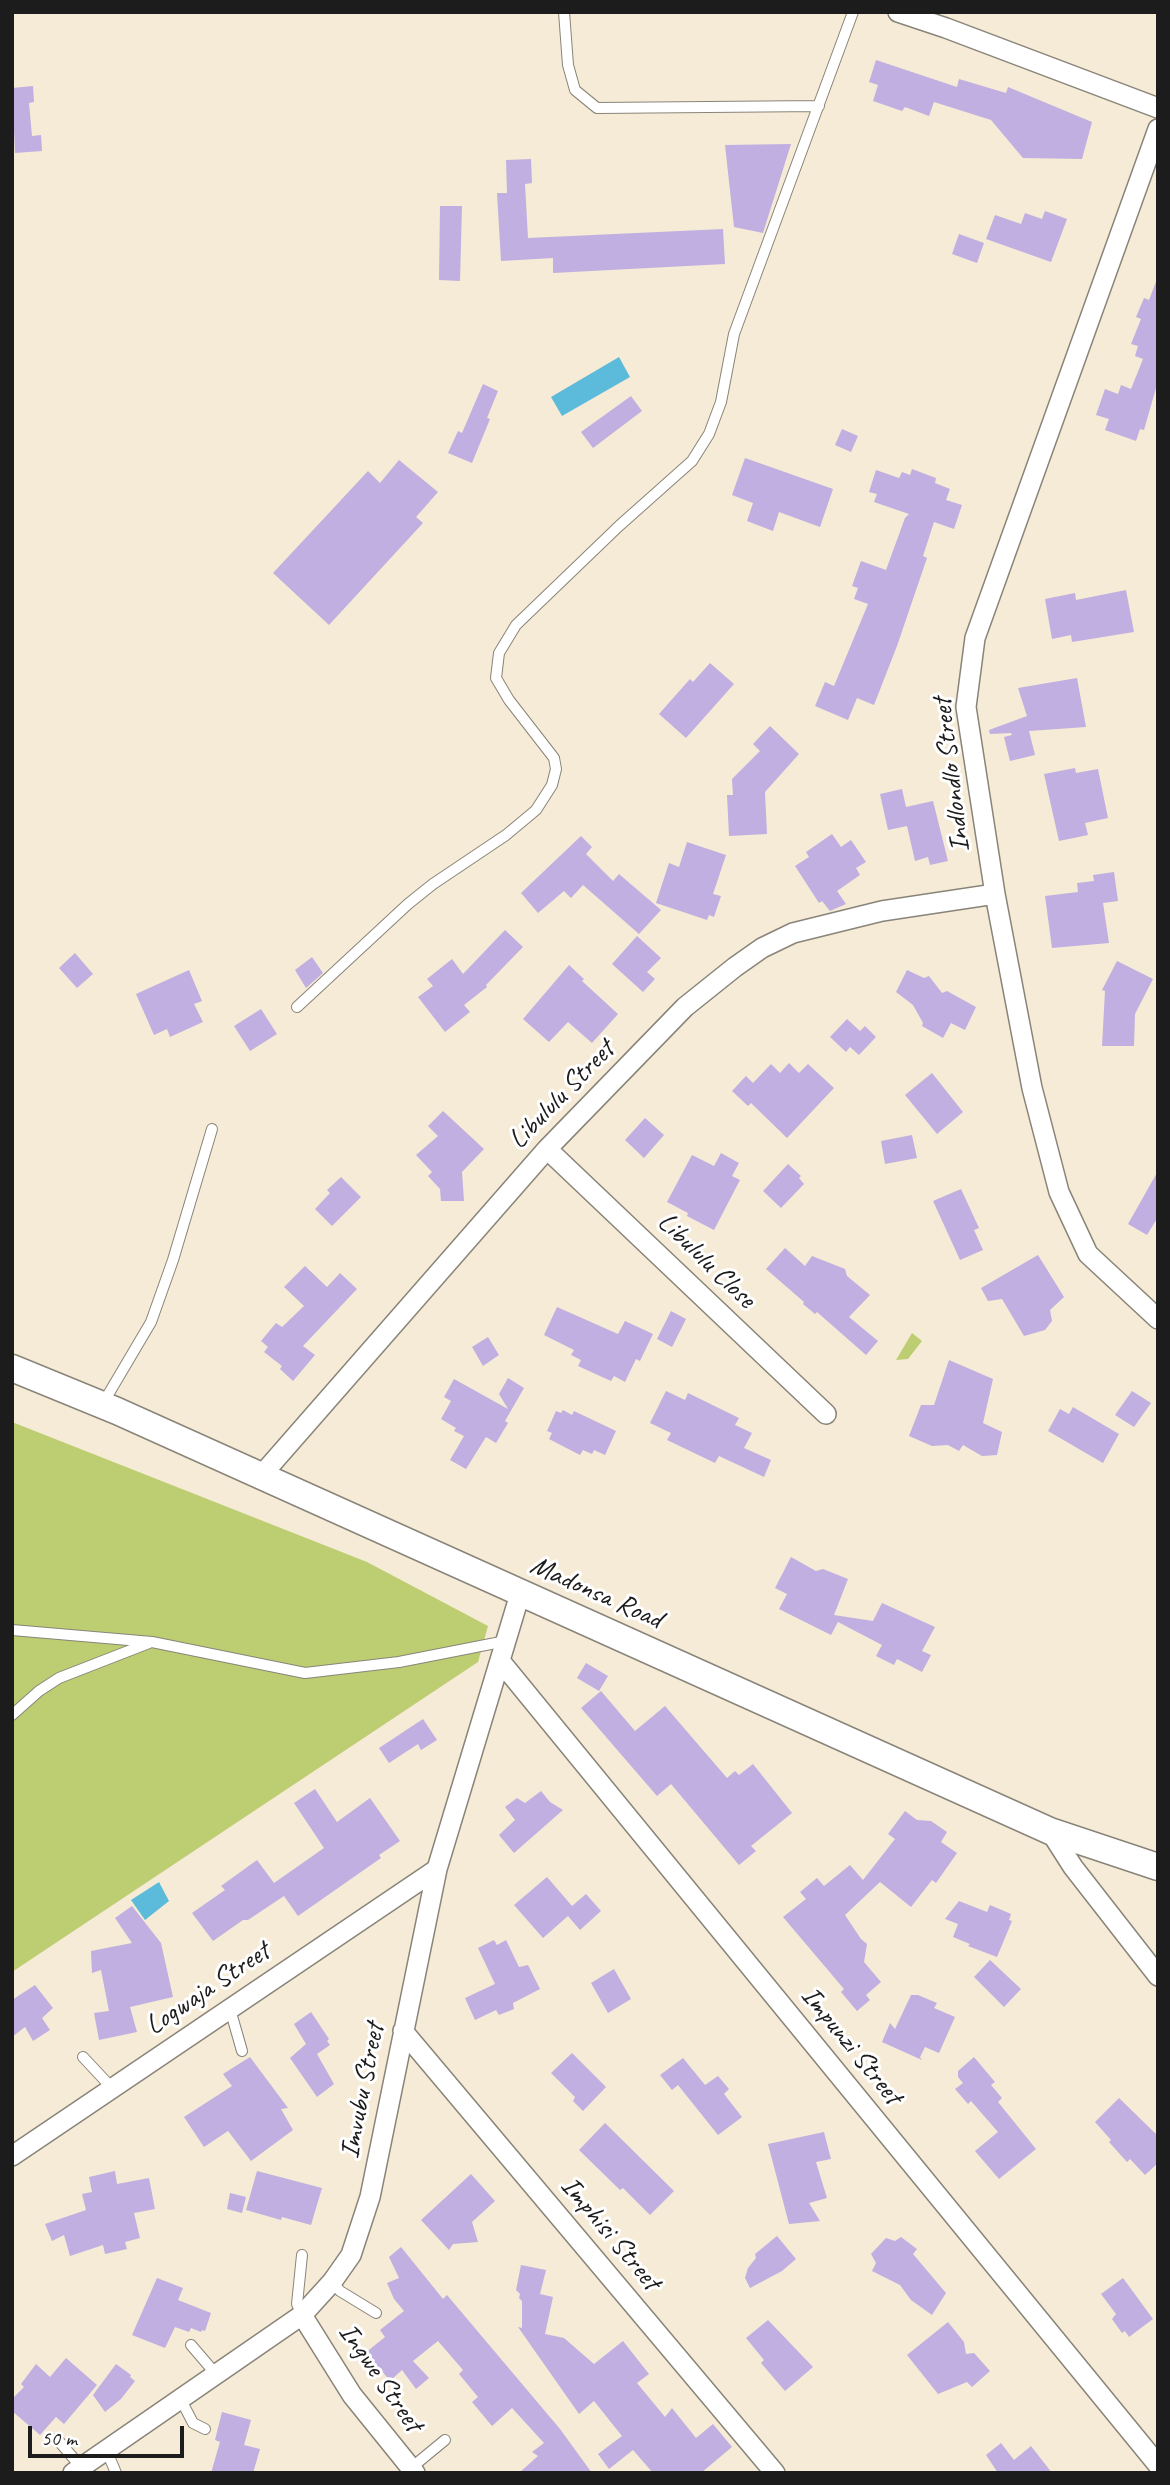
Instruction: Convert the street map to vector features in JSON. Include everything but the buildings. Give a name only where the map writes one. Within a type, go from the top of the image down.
[{"type":"street","points":[[898,12],[1158,108]]},
{"type":"street","name":"Indlondlo Street","points":[[1158,130],[975,638],[966,707],[995,894],[1032,1088],[1059,1192],[1088,1254],[1158,1319]]},
{"type":"street","name":"Libululu Street","points":[[260,1477],[547,1149],[685,1007],[762,948],[793,933],[882,911],[995,894]]},
{"type":"street","name":"Libululu Close","points":[[547,1149],[827,1414]]},
{"type":"street","name":"Madonsa Road","points":[[12,1368],[102,1405],[1050,1831],[1158,1867]]},
{"type":"street","name":"Imvubu Street","points":[[77,2470],[302,2315],[332,2282],[351,2255],[370,2197],[436,1868],[520,1594]]},
{"type":"street","name":"Impunzi Street","points":[[501,1662],[1158,2465]]},
{"type":"street","points":[[1050,1831],[1073,1867],[1158,1976]]},
{"type":"street","name":"Logwaja Street","points":[[12,2156],[436,1868]]},
{"type":"street","name":"Imphisi Street","points":[[403,2031],[775,2473]]},
{"type":"street","name":"Ingwe Street","points":[[302,2315],[352,2395],[413,2470]]},
{"type":"lane","points":[[564,12],[568,65],[575,90],[597,108],[819,106]]},
{"type":"lane","points":[[297,1007],[408,904],[506,835],[536,810],[552,785],[556,769],[554,758],[509,700],[496,678],[499,653],[516,625],[619,526],[692,461],[709,434],[721,402],[734,334],[853,12]]},
{"type":"lane","points":[[102,1405],[151,1322],[173,1260],[212,1129]]},
{"type":"lane","points":[[12,1630],[152,1642],[305,1673],[399,1662],[507,1640]]},
{"type":"lane","points":[[12,1715],[39,1691],[59,1678],[152,1642]]},
{"type":"lane","points":[[229,2008],[242,2051]]},
{"type":"lane","points":[[83,2056],[112,2088]]},
{"type":"lane","points":[[302,2255],[297,2304],[302,2315]]},
{"type":"lane","points":[[332,2282],[340,2291],[376,2313]]},
{"type":"lane","points":[[191,2345],[215,2374]]},
{"type":"lane","points":[[180,2398],[193,2423],[205,2429]]},
{"type":"lane","points":[[57,2439],[77,2470]]},
{"type":"lane","points":[[413,2470],[445,2440]]},
{"type":"lane","points":[[106,2448],[116,2473]]},
{"type":"green space","points":[[912,1333],[922,1341],[908,1359],[896,1360]]},
{"type":"green space","points":[[12,1422],[367,1562],[488,1626],[478,1662],[12,1972]]},
{"type":"water","points":[[619,357],[630,377],[562,416],[551,397]]},
{"type":"water","points":[[159,1882],[169,1901],[145,1920],[131,1900]]}]
